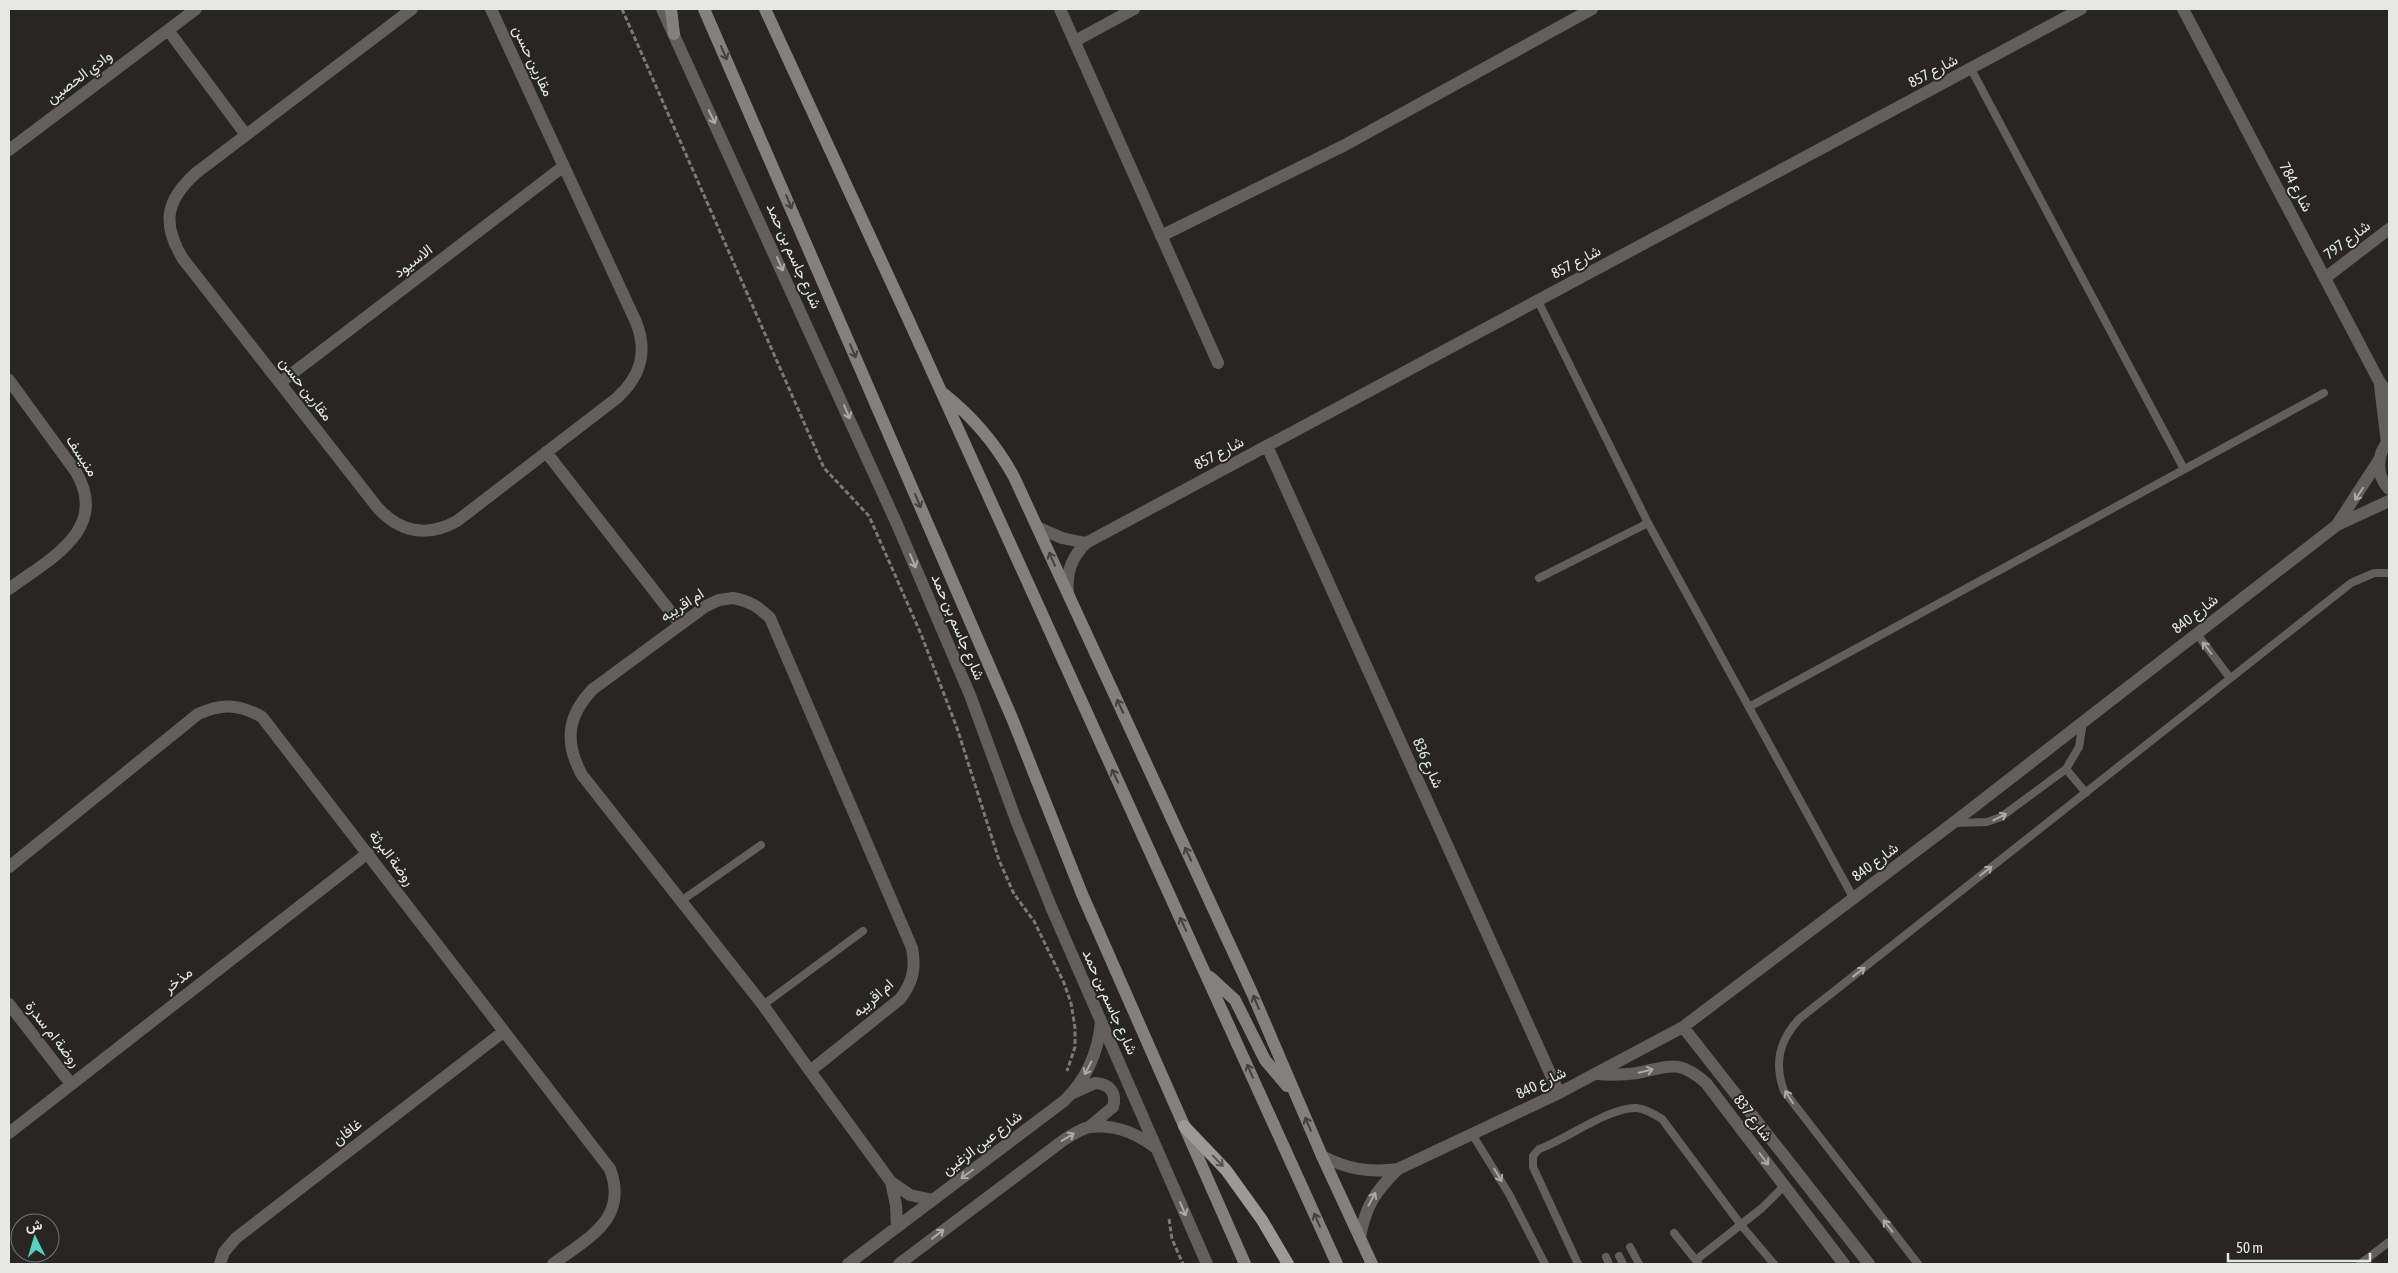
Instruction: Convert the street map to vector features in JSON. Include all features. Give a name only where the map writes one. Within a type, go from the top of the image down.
[{"type":"main road","points":[[671,9],[674,34]]},
{"type":"main road","name":"شارع جاسم بن حمد","points":[[704,9],[1004,700],[1082,894],[1245,1264]]},
{"type":"main road","points":[[765,9],[1337,1264]]},
{"type":"main road","points":[[941,392],[959,406],[990,438],[1014,477],[1248,986],[1322,1156],[1372,1264]]},
{"type":"main road","points":[[1205,972],[1235,1000],[1265,1060],[1295,1095]]},
{"type":"main road","points":[[1184,1126],[1226,1170],[1262,1220],[1288,1264]]},
{"type":"street","name":"وادي الحصين","points":[[9,150],[196,9]]},
{"type":"street","name":"مقارين حسن","points":[[412,9],[246,134],[181,186],[172,203],[169,222],[173,242],[183,259],[382,512],[396,524],[408,530],[433,531],[446,528],[628,388],[641,364],[643,349],[641,335],[636,322],[491,9]]},
{"type":"street","name":"شارع جاسم بن حمد","points":[[662,9],[896,522],[970,695],[1016,820],[1101,1022],[1207,1264]]},
{"type":"street","points":[[1060,9],[1218,364]]},
{"type":"street","points":[[1075,41],[1134,9]]},
{"type":"street","points":[[1161,236],[1345,145],[1592,9]]},
{"type":"street","name":"شارع 857","points":[[1068,594],[1068,571],[1078,551],[1086,543],[2081,9]]},
{"type":"street","name":"شارع 784","points":[[2184,9],[2324,278],[2379,381],[2389,395]]},
{"type":"street","points":[[168,30],[246,134]]},
{"type":"street","name":"الاسيود","points":[[281,382],[564,166]]},
{"type":"street","name":"شارع 797","points":[[2324,278],[2389,229]]},
{"type":"street","name":"منيسف","points":[[9,380],[84,484],[87,498],[86,513],[82,527],[74,538],[9,589]]},
{"type":"street","name":"شارع 784","points":[[2379,381],[2388,442]]},
{"type":"street","name":"شارع 840","points":[[2337,525],[2379,460],[2388,442]]},
{"type":"street","name":"شارع 836","points":[[1267,446],[1559,1094]]},
{"type":"street","points":[[546,452],[680,624]]},
{"type":"street","points":[[2379,460],[2382,478],[2389,489]]},
{"type":"street","name":"شارع 840","points":[[1322,1156],[1339,1165],[1358,1170],[1378,1172],[1398,1169],[1559,1094],[1682,1027],[1854,899],[2337,525],[2389,501]]},
{"type":"street","points":[[1039,528],[1062,538],[1086,543]]},
{"type":"street","name":"ام اقريبه","points":[[810,1071],[900,999],[908,988],[913,975],[914,961],[912,948],[770,618],[760,608],[747,601],[733,598],[719,600],[680,624],[593,689],[582,700],[574,714],[570,738],[574,761],[582,775],[763,1005],[810,1071],[891,1182],[910,1195],[932,1200]]},
{"type":"street","name":"روضة البرثة","points":[[9,867],[198,714],[214,707],[230,705],[247,709],[262,717],[602,1158],[614,1181],[616,1194],[614,1207],[600,1229],[553,1264]]},
{"type":"street","name":"مذخر","points":[[9,1133],[368,853]]},
{"type":"street","name":"روضة ام سدرة","points":[[9,1004],[72,1084]]},
{"type":"street","name":"شارع عين الزغين","points":[[848,1264],[1071,1094],[1092,1061],[1101,1022]]},
{"type":"street","name":"شارع 837","points":[[1682,1027],[1869,1264]]},
{"type":"street","name":"غافان","points":[[220,1264],[224,1252],[236,1238],[503,1032]]},
{"type":"street","name":"شارع 837","points":[[1597,1074],[1634,1074],[1670,1065],[1678,1065],[1694,1072],[1706,1082],[1844,1264]]},
{"type":"street","points":[[899,1264],[1065,1139],[1089,1127],[1113,1107],[1114,1093],[1109,1087],[1095,1083],[1071,1094]]},
{"type":"street","points":[[1089,1127],[1116,1128],[1131,1132],[1156,1149]]},
{"type":"street","name":"شارع 840","points":[[1360,1237],[1364,1215],[1371,1200],[1378,1189],[1398,1169]]},
{"type":"street","name":"ام اقريبه","points":[[891,1182],[896,1205],[896,1227]]},
{"type":"lane","points":[[1971,69],[2184,469]]},
{"type":"lane","points":[[1538,301],[1648,523],[1854,899]]},
{"type":"lane","points":[[1749,707],[2324,393]]},
{"type":"lane","points":[[1539,578],[1648,523]]},
{"type":"lane","points":[[1918,1264],[1784,1091],[1778,1065],[1784,1040],[1799,1019],[2351,583],[2374,573],[2389,573]]},
{"type":"lane","points":[[2196,634],[2230,678]]},
{"type":"lane","points":[[1953,823],[1987,822],[2000,817],[2066,769],[2079,747],[2083,722]]},
{"type":"lane","points":[[2066,769],[2086,793]]},
{"type":"lane","points":[[681,901],[761,845]]},
{"type":"lane","points":[[763,1005],[863,932]]},
{"type":"lane","points":[[1578,1264],[1533,1167],[1533,1156],[1539,1149],[1619,1110],[1637,1108],[1646,1110],[1662,1119],[1740,1225],[1774,1264]]},
{"type":"lane","points":[[1472,1134],[1505,1187],[1545,1264]]},
{"type":"lane","points":[[1674,1233],[1698,1262],[1762,1208],[1784,1186]]},
{"type":"lane","points":[[2360,1264],[2389,1242]]},
{"type":"lane","points":[[1630,1247],[1639,1264]]},
{"type":"lane","points":[[1619,1256],[1623,1264]]},
{"type":"path","points":[[622,9],[824,468],[869,516],[921,634],[957,728],[999,860],[1014,894],[1034,921],[1071,1004],[1075,1028],[1075,1047],[1064,1084],[1071,1094]]},
{"type":"path","points":[[1169,1212],[1172,1239],[1183,1264]]}]
